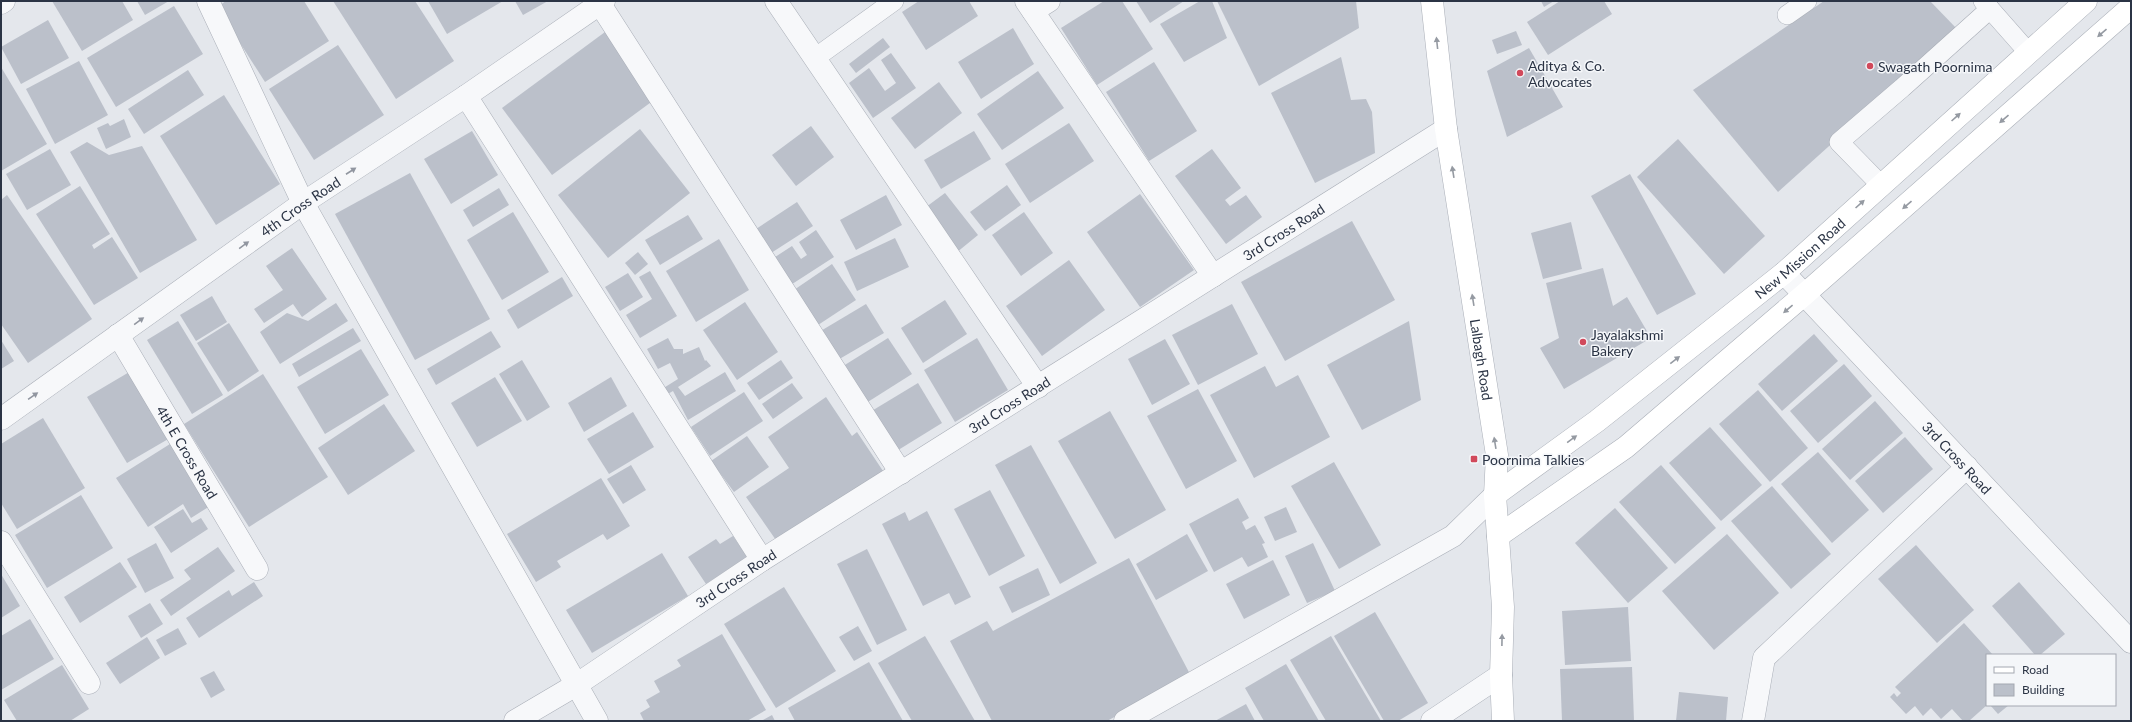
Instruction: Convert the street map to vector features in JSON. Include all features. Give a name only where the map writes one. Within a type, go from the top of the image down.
[{"type":"main road","name":"Lalbagh Road","points":[[1432,1],[1446,129],[1497,456],[1495,495],[1503,607],[1501,675],[1503,721]]},
{"type":"main road","name":"New Mission Road","points":[[1495,495],[1597,421],[1784,273],[2086,1]]},
{"type":"main road","points":[[1498,536],[1626,447],[1805,294],[2131,7]]},
{"type":"street","points":[[208,1],[303,203],[597,721]]},
{"type":"street","points":[[776,1],[1038,387]]},
{"type":"street","points":[[602,3],[901,473]]},
{"type":"street","name":"4th Cross Road","points":[[1,419],[303,203],[466,96],[602,3]]},
{"type":"street","points":[[1036,4],[1213,276]]},
{"type":"street","points":[[466,96],[762,560]]},
{"type":"street","name":"3rd Cross Road","points":[[516,721],[576,685],[762,560],[1446,129]]},
{"type":"street","name":"3rd Cross Road","points":[[1784,273],[2131,642]]},
{"type":"street","name":"4th E Cross Road","points":[[118,336],[257,569]]},
{"type":"street","points":[[1754,721],[1764,658],[1967,467]]},
{"type":"street","points":[[1125,721],[1452,536],[1495,495]]},
{"type":"street","points":[[1,542],[89,683]]},
{"type":"street","points":[[1432,721],[1501,675]]},
{"type":"lane","points":[[815,58],[894,1]]},
{"type":"lane","points":[[1787,15],[1807,1]]},
{"type":"lane","points":[[1881,185],[1839,142],[1902,88],[1986,5],[2028,52]]},
{"type":"building","points":[[52,1],[122,1],[133,20],[82,51]]},
{"type":"building","points":[[137,1],[169,1],[145,15]]},
{"type":"building","points":[[226,1],[304,1],[329,41],[265,82],[217,7]]},
{"type":"building","points":[[333,1],[415,1],[454,61],[396,99]]},
{"type":"building","points":[[428,1],[503,1],[447,34]]},
{"type":"building","points":[[515,1],[548,1],[523,15]]},
{"type":"building","points":[[919,1],[969,1],[978,16],[926,50],[902,12]]},
{"type":"building","points":[[1104,1],[1122,1],[1153,49],[1097,85],[1061,28]]},
{"type":"building","points":[[1136,1],[1184,1],[1150,23]]},
{"type":"building","points":[[1200,1],[1212,1],[1227,38],[1184,62],[1160,24]]},
{"type":"building","points":[[1217,1],[1356,1],[1359,28],[1259,86]]},
{"type":"building","points":[[1541,1],[1554,1],[1544,7]]},
{"type":"building","points":[[1560,1],[1604,1],[1612,14],[1548,55],[1527,22]]},
{"type":"building","points":[[1824,1],[1930,1],[1958,30],[1778,192],[1693,90]]},
{"type":"building","points":[[174,6],[203,54],[116,107],[87,58]]},
{"type":"building","points":[[48,20],[69,58],[21,84],[1,47]]},
{"type":"building","points":[[1013,28],[1034,64],[981,99],[958,62]]},
{"type":"building","points":[[1516,31],[1522,45],[1497,54],[1492,40]]},
{"type":"building","points":[[605,32],[654,100],[552,175],[502,108]]},
{"type":"building","points":[[883,38],[890,47],[856,73],[849,64]]},
{"type":"building","points":[[338,45],[384,115],[314,160],[269,89]]},
{"type":"building","points":[[1529,48],[1563,107],[1507,137],[1487,71]]},
{"type":"building","points":[[891,53],[916,88],[873,118],[849,83],[869,68],[885,91],[896,83],[881,60]]},
{"type":"building","points":[[1341,57],[1351,100],[1366,99],[1372,112],[1375,153],[1315,183],[1271,93]]},
{"type":"building","points":[[79,61],[108,115],[55,144],[26,89]]},
{"type":"building","points":[[1154,62],[1197,131],[1149,161],[1106,92]]},
{"type":"building","points":[[1,67],[47,144],[1,171]]},
{"type":"building","points":[[188,70],[204,95],[144,134],[128,109]]},
{"type":"building","points":[[1038,71],[1064,108],[1002,150],[977,114]]},
{"type":"building","points":[[939,82],[962,113],[915,149],[891,118]]},
{"type":"building","points":[[224,95],[280,184],[216,225],[160,136]]},
{"type":"building","points":[[124,119],[131,137],[106,149],[97,128],[108,123],[110,126]]},
{"type":"building","points":[[1069,123],[1094,161],[1030,203],[1005,164]]},
{"type":"building","points":[[811,126],[834,157],[796,186],[772,155]]},
{"type":"building","points":[[640,129],[690,193],[608,258],[558,195]]},
{"type":"building","points":[[472,131],[498,175],[451,204],[424,159]]},
{"type":"building","points":[[974,131],[991,159],[941,189],[924,160]]},
{"type":"building","points":[[1678,139],[1765,236],[1724,274],[1637,177]]},
{"type":"building","points":[[87,142],[109,155],[142,146],[197,240],[140,273],[70,152]]},
{"type":"building","points":[[50,149],[71,185],[27,210],[6,174]]},
{"type":"building","points":[[1212,149],[1241,188],[1225,200],[1230,206],[1246,195],[1262,217],[1226,244],[1175,176]]},
{"type":"building","points":[[410,173],[490,319],[415,360],[335,214]]},
{"type":"building","points":[[1630,174],[1696,294],[1657,315],[1591,196]]},
{"type":"building","points":[[1007,185],[1021,205],[985,231],[970,212]]},
{"type":"building","points":[[80,186],[110,234],[92,245],[94,249],[112,237],[138,278],[94,305],[36,214]]},
{"type":"building","points":[[499,188],[509,205],[473,227],[463,210]]},
{"type":"building","points":[[945,193],[978,235],[956,253],[922,210]]},
{"type":"building","points":[[1140,194],[1194,270],[1140,307],[1087,232]]},
{"type":"building","points":[[7,195],[92,319],[28,363],[1,324],[1,200]]},
{"type":"building","points":[[886,195],[902,225],[856,250],[840,220]]},
{"type":"building","points":[[797,202],[813,226],[768,255],[753,231]]},
{"type":"building","points":[[513,212],[549,272],[502,300],[467,240]]},
{"type":"building","points":[[1024,212],[1053,253],[1021,276],[992,235]]},
{"type":"building","points":[[688,215],[703,239],[660,265],[645,240]]},
{"type":"building","points":[[1352,221],[1395,300],[1285,361],[1241,282]]},
{"type":"building","points":[[1571,222],[1582,269],[1543,279],[1531,233]]},
{"type":"building","points":[[816,230],[834,257],[786,288],[769,261],[792,246],[801,259],[807,255],[799,242]]},
{"type":"building","points":[[895,238],[909,267],[857,291],[844,262]]},
{"type":"building","points":[[719,239],[749,290],[696,322],[666,271]]},
{"type":"building","points":[[292,248],[327,299],[302,317],[293,304],[264,323],[254,309],[283,290],[266,266]]},
{"type":"building","points":[[638,252],[648,264],[635,275],[625,263]]},
{"type":"building","points":[[1069,260],[1105,310],[1042,356],[1006,306]]},
{"type":"building","points":[[832,264],[856,300],[815,327],[791,292]]},
{"type":"building","points":[[1603,268],[1613,306],[1627,297],[1651,338],[1564,389],[1540,348],[1559,338],[1546,283]]},
{"type":"building","points":[[650,271],[677,316],[640,338],[626,315],[652,299],[639,277]]},
{"type":"building","points":[[628,273],[643,297],[620,311],[605,287]]},
{"type":"building","points":[[562,277],[573,296],[518,329],[507,310]]},
{"type":"building","points":[[212,296],[227,322],[196,341],[180,315]]},
{"type":"building","points":[[945,300],[967,334],[923,363],[901,328]]},
{"type":"building","points":[[745,302],[778,352],[737,380],[703,330]]},
{"type":"building","points":[[336,303],[348,321],[280,364],[260,332],[287,313],[308,321]]},
{"type":"building","points":[[866,304],[884,333],[836,361],[819,332]]},
{"type":"building","points":[[1232,304],[1258,354],[1198,385],[1172,335]]},
{"type":"building","points":[[178,321],[223,395],[192,414],[147,340]]},
{"type":"building","points":[[1409,321],[1421,400],[1362,430],[1327,365]]},
{"type":"building","points":[[229,323],[259,371],[228,392],[197,343]]},
{"type":"building","points":[[353,328],[361,341],[299,377],[292,364]]},
{"type":"building","points":[[491,331],[501,347],[436,385],[427,369]]},
{"type":"building","points":[[1814,334],[1838,361],[1782,411],[1758,384]]},
{"type":"building","points":[[668,338],[674,349],[683,349],[683,354],[699,347],[705,361],[706,360],[711,366],[678,387],[685,396],[725,372],[736,391],[688,420],[673,391],[666,395],[662,389],[678,379],[670,363],[658,369],[647,349]]},
{"type":"building","points":[[888,338],[912,374],[863,405],[840,368]]},
{"type":"building","points":[[977,338],[1008,390],[955,422],[924,370]]},
{"type":"building","points":[[1165,339],[1190,384],[1152,405],[1128,359]]},
{"type":"building","points":[[1,340],[14,361],[1,369]]},
{"type":"building","points":[[361,349],[389,395],[325,434],[297,387]]},
{"type":"building","points":[[522,360],[550,407],[527,421],[499,374]]},
{"type":"building","points":[[781,360],[793,378],[759,400],[747,383]]},
{"type":"building","points":[[1844,364],[1872,396],[1818,443],[1790,411]]},
{"type":"building","points":[[1265,366],[1276,387],[1298,375],[1330,437],[1254,478],[1210,395]]},
{"type":"building","points":[[131,371],[170,438],[127,463],[87,397]]},
{"type":"building","points":[[263,374],[328,477],[249,527],[184,424]]},
{"type":"building","points":[[495,377],[522,421],[477,447],[451,403]]},
{"type":"building","points":[[611,377],[627,406],[584,432],[568,403]]},
{"type":"building","points":[[792,383],[803,398],[773,419],[762,404]]},
{"type":"building","points":[[918,383],[942,423],[895,452],[870,412]]},
{"type":"building","points":[[1198,389],[1237,461],[1186,489],[1147,416]]},
{"type":"building","points":[[1758,390],[1808,448],[1770,482],[1719,424]]},
{"type":"building","points":[[744,392],[763,421],[710,456],[691,427]]},
{"type":"building","points":[[826,397],[852,436],[857,432],[883,471],[778,543],[746,497],[789,468],[768,437]]},
{"type":"building","points":[[1875,401],[1903,433],[1850,480],[1822,449]]},
{"type":"building","points":[[384,404],[415,451],[348,495],[318,448]]},
{"type":"building","points":[[1110,411],[1166,510],[1115,539],[1058,441]]},
{"type":"building","points":[[633,412],[654,447],[609,474],[587,439]]},
{"type":"building","points":[[43,418],[85,488],[17,529],[1,503],[1,444]]},
{"type":"building","points":[[1710,427],[1762,485],[1721,521],[1669,463]]},
{"type":"building","points":[[747,436],[769,467],[734,492],[711,461]]},
{"type":"building","points":[[1905,437],[1933,469],[1883,513],[1855,481]]},
{"type":"building","points":[[170,444],[210,506],[191,518],[183,504],[148,527],[116,478]]},
{"type":"building","points":[[1031,445],[1097,563],[1060,584],[995,465]]},
{"type":"building","points":[[1818,452],[1869,510],[1832,543],[1781,484]]},
{"type":"building","points":[[1334,462],[1381,545],[1339,569],[1291,486]]},
{"type":"building","points":[[631,465],[646,490],[623,504],[607,479]]},
{"type":"building","points":[[1661,465],[1716,528],[1675,564],[1619,502]]},
{"type":"building","points":[[601,478],[630,526],[607,540],[603,534],[557,561],[561,567],[536,582],[507,534]]},
{"type":"building","points":[[1772,486],[1831,554],[1791,589],[1731,521]]},
{"type":"building","points":[[990,490],[1025,556],[989,576],[954,509]]},
{"type":"building","points":[[81,495],[113,548],[47,588],[15,535]]},
{"type":"building","points":[[1238,498],[1249,518],[1242,522],[1246,530],[1255,525],[1265,543],[1262,544],[1268,557],[1248,567],[1242,557],[1214,572],[1189,524]]},
{"type":"building","points":[[1286,507],[1297,532],[1275,541],[1264,517]]},
{"type":"building","points":[[1615,508],[1668,568],[1628,603],[1575,543]]},
{"type":"building","points":[[183,509],[192,523],[201,518],[208,529],[171,553],[154,527]]},
{"type":"building","points":[[927,511],[971,597],[955,605],[949,593],[923,606],[882,524],[905,512],[909,521]]},
{"type":"building","points":[[1187,534],[1208,571],[1156,600],[1136,564]]},
{"type":"building","points":[[1727,534],[1779,593],[1714,650],[1662,591]]},
{"type":"building","points":[[733,536],[747,557],[706,584],[688,557],[716,539],[720,544]]},
{"type":"building","points":[[156,543],[174,578],[145,593],[127,559]]},
{"type":"building","points":[[1313,543],[1335,591],[1307,603],[1285,556]]},
{"type":"building","points":[[1916,545],[1974,610],[1937,643],[1878,579]]},
{"type":"building","points":[[218,547],[235,571],[171,616],[160,600],[191,579],[184,570]]},
{"type":"building","points":[[867,549],[907,630],[877,645],[837,564]]},
{"type":"building","points":[[662,553],[688,596],[592,653],[566,610]]},
{"type":"building","points":[[1129,558],[1191,676],[1107,721],[992,721],[950,641],[987,621],[993,631]]},
{"type":"building","points":[[1273,560],[1290,595],[1244,619],[1226,584]]},
{"type":"building","points":[[120,562],[137,587],[80,623],[64,597]]},
{"type":"building","points":[[1038,568],[1050,595],[1012,613],[999,587]]},
{"type":"building","points":[[1,574],[20,606],[1,618]]},
{"type":"building","points":[[254,582],[263,596],[199,638],[186,618],[229,590],[232,596]]},
{"type":"building","points":[[2019,582],[2065,634],[2041,654],[2034,654],[1992,606]]},
{"type":"building","points":[[784,587],[836,671],[776,708],[724,624]]},
{"type":"building","points":[[150,603],[163,624],[141,638],[128,616]]},
{"type":"building","points":[[1628,607],[1631,661],[1565,665],[1562,611]]},
{"type":"building","points":[[1375,612],[1428,703],[1398,721],[1384,721],[1334,636]]},
{"type":"building","points":[[30,619],[54,659],[1,690],[1,636]]},
{"type":"building","points":[[1964,623],[1992,654],[1986,654],[1986,706],[1969,721],[1963,721],[1952,709],[1941,719],[1931,708],[1923,716],[1915,706],[1906,714],[1890,697],[1894,693],[1897,697],[1901,693],[1895,687]]},
{"type":"building","points":[[858,626],[872,651],[854,661],[839,637]]},
{"type":"building","points":[[178,628],[187,644],[165,656],[156,640]]},
{"type":"building","points":[[722,634],[766,710],[747,721],[644,721],[640,713],[650,707],[646,700],[660,692],[654,681],[681,666],[677,660]]},
{"type":"building","points":[[925,636],[975,721],[912,721],[878,663]]},
{"type":"building","points":[[1331,636],[1381,721],[1326,721],[1290,660]]},
{"type":"building","points":[[147,637],[160,658],[120,684],[106,663]]},
{"type":"building","points":[[869,662],[903,721],[795,721],[788,708]]},
{"type":"building","points":[[1286,664],[1319,721],[1264,721],[1245,688]]},
{"type":"building","points":[[62,665],[89,709],[70,721],[17,721],[4,700]]},
{"type":"building","points":[[1632,667],[1634,721],[1562,721],[1560,669]]},
{"type":"building","points":[[214,671],[225,690],[211,698],[200,678]]},
{"type":"building","points":[[1679,692],[1728,697],[1726,721],[1676,721]]},
{"type":"building","points":[[1246,704],[1255,721],[1215,721]]},
{"type":"building","points":[[1991,706],[2008,706],[1998,714]]},
{"type":"building","points":[[772,715],[775,721],[761,721]]},
{"type":"place","name":"Swagath Poornima","points":[[1870,66]]},
{"type":"place","name":"Aditya & Co. Advocates","points":[[1520,73]]},
{"type":"place","name":"Jayalakshmi Bakery","points":[[1583,342]]},
{"type":"place","name":"Poornima Talkies","points":[[1474,459]]}]
